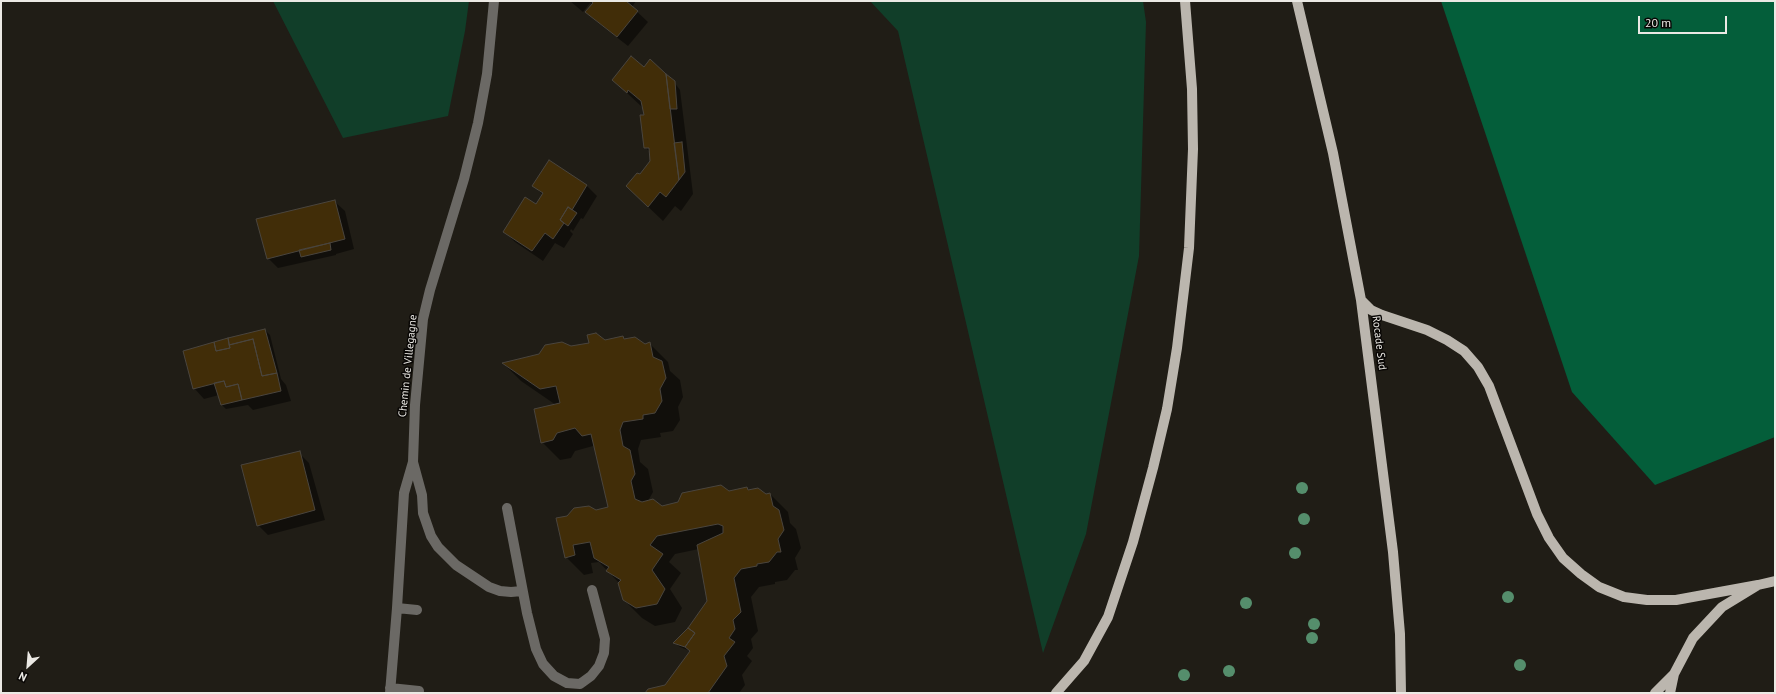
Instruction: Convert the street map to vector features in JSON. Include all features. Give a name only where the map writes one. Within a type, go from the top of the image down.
[{"type":"main road","points":[[1056,693],[1084,661],[1108,617],[1133,542],[1154,468],[1167,409],[1177,348],[1189,248],[1193,149],[1192,89],[1185,1]]},
{"type":"main road","name":"Rocade Sud","points":[[1297,1],[1333,153],[1361,300],[1393,552],[1400,634],[1401,693]]},
{"type":"main road","points":[[1361,300],[1371,310],[1427,330],[1447,340],[1464,351],[1478,367],[1489,386],[1537,514],[1549,538],[1563,558],[1581,574],[1606,590],[1624,597],[1648,600],[1676,600],[1758,586],[1775,581]]},
{"type":"main road","points":[[1670,693],[1674,674],[1693,638],[1722,607],[1758,586]]},
{"type":"main road","points":[[1655,693],[1674,674]]},
{"type":"street","name":"Chemin de Villegagne","points":[[390,690],[404,493],[412,462],[415,405],[423,319],[430,290],[464,180],[478,123],[488,74],[494,1]]},
{"type":"street","points":[[412,462],[422,495],[423,513],[431,536],[438,547],[456,565],[489,587],[500,591],[522,591]]},
{"type":"street","points":[[507,508],[522,591],[536,649],[544,664],[554,676],[567,683],[582,688],[599,666],[604,652],[605,639],[592,590]]},
{"type":"street","points":[[397,608],[417,610]]},
{"type":"street","points":[[390,690],[419,691]]},
{"type":"green space","points":[[273,1],[469,1],[465,31],[448,116],[343,138]]},
{"type":"green space","points":[[870,1],[1143,1],[1146,22],[1139,256],[1086,534],[1043,653],[898,31]]},
{"type":"green space","points":[[1441,1],[1775,1],[1775,437],[1655,485],[1572,392]]},
{"type":"building","points":[[591,1],[626,1],[638,11],[617,37],[585,12],[593,3]]},
{"type":"building","points":[[631,56],[644,67],[650,59],[666,74],[679,180],[666,197],[660,192],[648,207],[626,186],[637,173],[640,174],[650,161],[649,148],[644,148],[640,115],[644,115],[641,101],[628,90],[627,93],[612,80]]},
{"type":"building","points":[[666,74],[675,81],[677,109],[670,109]]},
{"type":"building","points":[[682,142],[685,172],[679,180],[674,143]]},
{"type":"building","points":[[549,160],[587,185],[572,210],[568,207],[560,220],[564,223],[553,239],[545,233],[532,251],[503,232],[525,197],[536,204],[543,193],[532,186]]},
{"type":"building","points":[[335,200],[345,239],[267,259],[256,219]]},
{"type":"building","points":[[568,207],[577,213],[568,226],[560,220]]},
{"type":"building","points":[[330,243],[331,250],[301,257],[299,250]]},
{"type":"building","points":[[265,329],[277,373],[262,376],[253,339],[229,345],[228,338]]},
{"type":"building","points":[[596,333],[605,340],[623,336],[624,339],[635,337],[645,344],[650,342],[653,357],[662,361],[666,378],[660,389],[662,401],[655,413],[643,415],[643,419],[623,422],[620,430],[623,446],[630,450],[635,474],[631,481],[635,499],[642,502],[653,499],[662,506],[678,502],[682,493],[721,485],[729,491],[747,487],[748,490],[758,488],[766,494],[770,493],[773,506],[779,510],[784,530],[778,539],[781,552],[777,552],[769,562],[741,569],[734,578],[741,612],[733,620],[735,629],[729,638],[735,642],[724,656],[727,666],[708,693],[645,693],[648,689],[665,685],[690,651],[685,647],[695,633],[688,628],[707,601],[697,545],[723,533],[723,526],[718,524],[657,536],[650,545],[663,554],[652,570],[665,589],[657,604],[636,608],[623,600],[618,583],[621,580],[606,571],[609,567],[594,558],[590,542],[573,545],[575,555],[565,558],[556,518],[567,516],[574,508],[589,506],[596,510],[608,507],[591,434],[582,436],[575,428],[557,433],[553,440],[541,443],[534,409],[560,403],[556,386],[540,389],[502,363],[539,354],[545,345],[562,342],[571,346],[589,343],[587,335]]},
{"type":"building","points":[[228,338],[230,348],[216,351],[214,342]]},
{"type":"building","points":[[253,339],[262,376],[277,373],[281,391],[242,400],[238,384],[226,387],[224,381],[193,389],[183,351],[214,342],[216,351],[230,348],[229,345]]},
{"type":"building","points":[[224,381],[226,387],[238,384],[242,400],[221,405],[214,383]]},
{"type":"building","points":[[300,451],[315,510],[257,526],[241,465]]},
{"type":"building","points":[[688,628],[695,633],[685,647],[673,643]]}]
